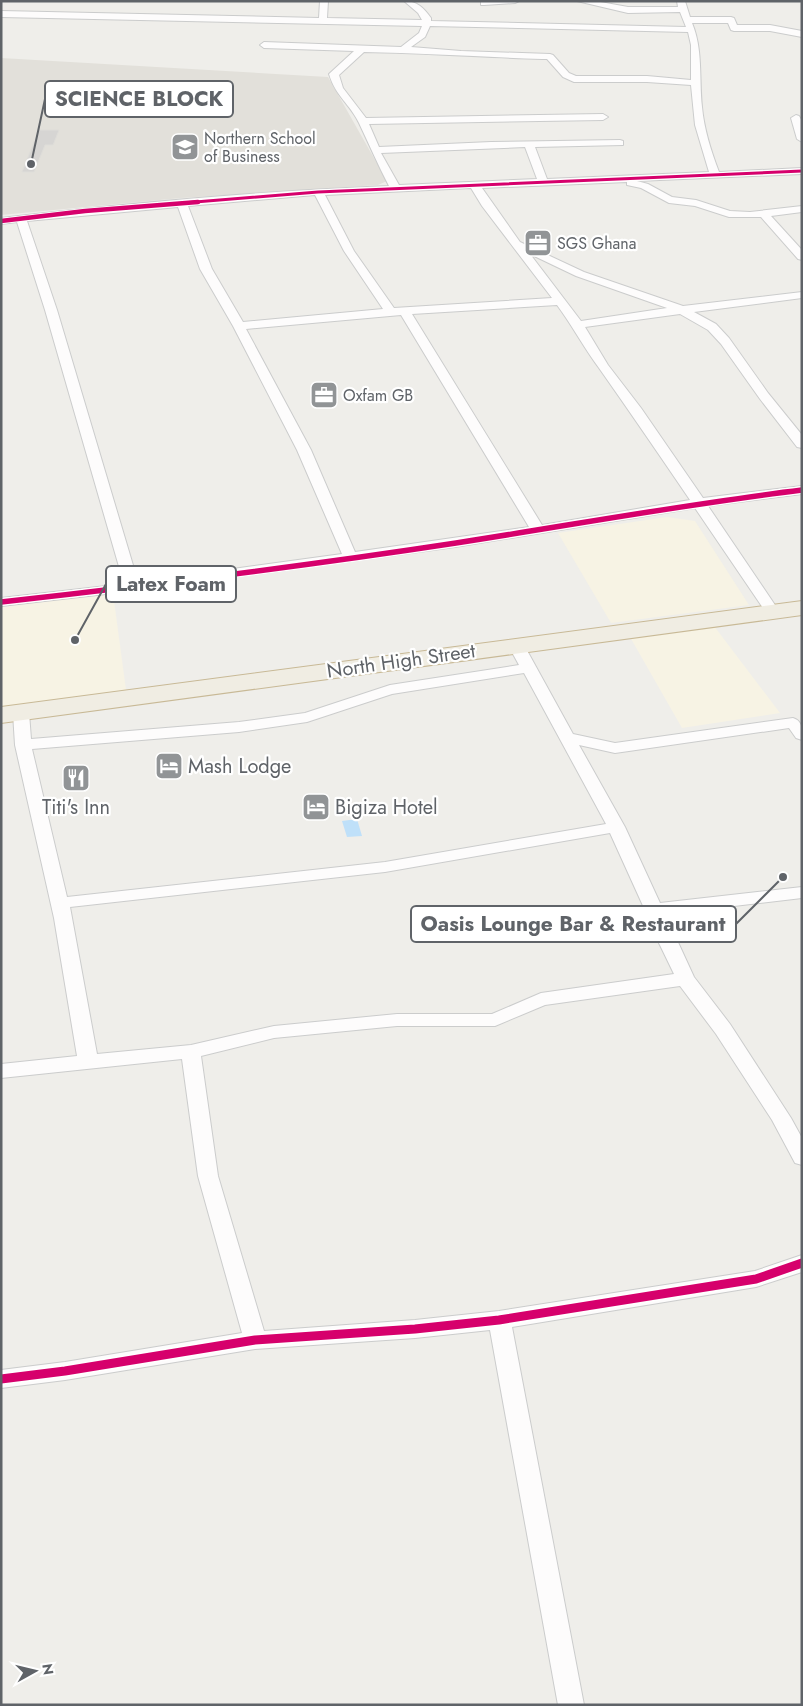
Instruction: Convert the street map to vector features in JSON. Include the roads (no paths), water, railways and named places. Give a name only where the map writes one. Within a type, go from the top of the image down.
[{"type":"highway","name":"North High Street","points":[[11,714],[802,608]]},
{"type":"street","points":[[323,22],[324,1]]},
{"type":"street","points":[[404,50],[411,41],[422,35],[427,18],[408,1]]},
{"type":"street","points":[[1,14],[112,12],[323,22],[426,23],[487,11],[515,1]]},
{"type":"street","points":[[581,1],[628,10],[682,5],[686,20],[692,30],[697,108],[706,150],[716,175]]},
{"type":"street","points":[[487,11],[692,30]]},
{"type":"street","points":[[686,20],[731,20],[734,28],[770,28],[802,34]]},
{"type":"street","points":[[264,45],[542,56],[550,57],[566,75],[574,79],[648,79],[696,84]]},
{"type":"street","points":[[362,49],[334,74],[338,88],[363,121],[375,150],[395,188]]},
{"type":"street","points":[[363,121],[602,117]]},
{"type":"street","points":[[796,118],[802,139]]},
{"type":"street","points":[[375,150],[529,144],[620,143]]},
{"type":"street","points":[[529,144],[543,181]]},
{"type":"street","points":[[1,221],[318,192],[802,171]]},
{"type":"street","points":[[622,179],[627,183],[644,186],[669,200],[696,203],[729,214],[750,215],[802,209]]},
{"type":"street","points":[[474,184],[486,204],[578,324],[604,366],[637,411],[772,611]]},
{"type":"street","points":[[318,192],[349,251],[391,312]]},
{"type":"street","points":[[182,203],[206,269],[239,326],[304,450],[350,557]]},
{"type":"street","points":[[764,213],[802,257]]},
{"type":"street","points":[[21,219],[51,310],[132,587]]},
{"type":"street","points":[[518,244],[580,274],[682,310],[712,327],[725,341],[764,396],[797,431],[802,444]]},
{"type":"street","points":[[578,324],[802,295]]},
{"type":"street","points":[[239,326],[391,312],[560,300]]},
{"type":"street","points":[[405,312],[538,530]]},
{"type":"street","points":[[1,602],[132,587],[350,557],[538,530],[698,503],[802,490]]},
{"type":"street","points":[[516,645],[616,827],[652,910],[685,979],[723,1029],[776,1110],[802,1158]]},
{"type":"street","points":[[23,745],[239,727],[287,720],[306,717],[390,690],[528,668]]},
{"type":"street","points":[[11,714],[23,745],[59,902],[88,1061]]},
{"type":"street","points":[[567,738],[615,748],[799,726]]},
{"type":"street","points":[[59,902],[385,867],[616,827]]},
{"type":"street","points":[[652,910],[802,892]]},
{"type":"street","points":[[1,1071],[191,1052],[274,1032],[397,1020],[495,1020],[541,999],[685,979]]},
{"type":"street","points":[[191,1052],[208,1176],[254,1340]]},
{"type":"street","points":[[1,1379],[65,1371],[254,1340],[415,1329],[499,1320],[756,1279],[802,1263]]},
{"type":"street","points":[[499,1320],[570,1705]]},
{"type":"water","points":[[357,819],[362,836],[347,837],[342,821]]},
{"type":"place","name":"Northern School of Business","points":[[185,147]]},
{"type":"place","name":"SCIENCE BLOCK","points":[[31,164]]},
{"type":"place","name":"SGS Ghana","points":[[538,243]]},
{"type":"place","name":"Oxfam GB","points":[[324,395]]},
{"type":"place","name":"Latex Foam","points":[[75,640]]},
{"type":"place","name":"Mash Lodge","points":[[169,766]]},
{"type":"place","name":"Titi's Inn","points":[[76,778]]},
{"type":"place","name":"Bigiza Hotel","points":[[316,807]]},
{"type":"place","name":"Oasis Lounge Bar & Restaurant","points":[[783,877]]}]
